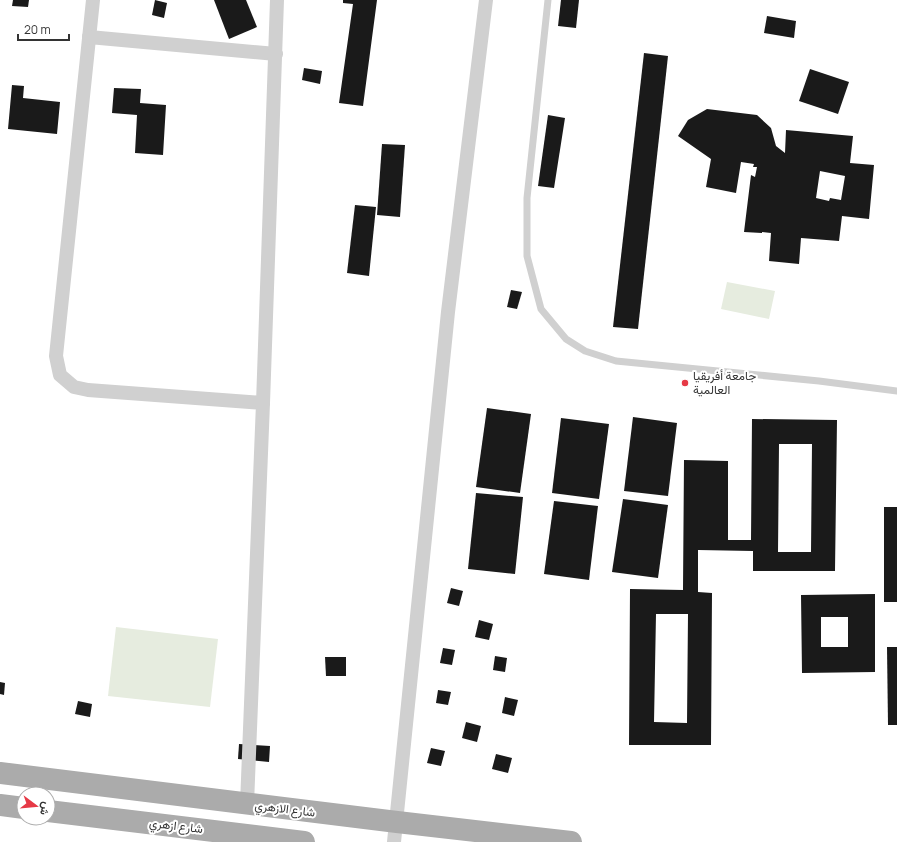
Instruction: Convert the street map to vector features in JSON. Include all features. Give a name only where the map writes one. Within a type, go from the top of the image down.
[{"type":"main road","name":"شارع الازهري","points":[[0,774],[247,804],[395,832],[571,842]]},
{"type":"main road","points":[[0,805],[16,807]]},
{"type":"main road","name":"شارع ازهري","points":[[56,812],[304,842]]},
{"type":"street","points":[[93,0],[56,356],[60,375],[74,387],[88,390],[263,403]]},
{"type":"street","points":[[247,804],[277,0]]},
{"type":"street","points":[[395,832],[448,312],[486,0]]},
{"type":"street","points":[[90,37],[276,54]]},
{"type":"lane","points":[[548,0],[527,198],[527,256],[540,309],[566,339],[585,351],[616,361],[819,380],[897,391]]},
{"type":"shaded area","points":[[727,282],[775,291],[769,319],[721,309]]},
{"type":"shaded area","points":[[116,627],[218,639],[210,707],[108,696]]},
{"type":"building","points":[[13,0],[29,0],[28,7],[12,6]]},
{"type":"building","points":[[155,0],[167,3],[164,18],[152,15]]},
{"type":"building","points":[[214,0],[246,0],[257,27],[229,39]]},
{"type":"building","points":[[343,0],[377,0],[363,106],[339,103],[353,4],[343,3]]},
{"type":"building","points":[[561,0],[579,0],[576,28],[558,26]]},
{"type":"building","points":[[767,16],[796,21],[794,38],[764,33]]},
{"type":"building","points":[[644,53],[668,56],[638,329],[613,327]]},
{"type":"building","points":[[304,68],[322,71],[320,84],[302,80]]},
{"type":"building","points":[[810,69],[849,82],[838,114],[799,101]]},
{"type":"building","points":[[12,85],[24,86],[23,98],[60,102],[57,134],[8,129]]},
{"type":"building","points":[[114,88],[141,89],[140,103],[166,105],[163,155],[135,153],[137,115],[112,113]]},
{"type":"building","points":[[707,109],[757,115],[771,128],[776,146],[785,153],[786,130],[853,136],[850,163],[874,165],[869,219],[842,216],[839,241],[801,238],[799,264],[769,261],[771,233],[744,232],[751,175],[755,177],[757,167],[753,167],[754,164],[741,162],[736,193],[706,187],[711,159],[678,136],[688,120]],"holes":[[[820,171],[845,176],[841,200],[830,198],[829,201],[816,198]]]},
{"type":"building","points":[[548,115],[565,118],[554,188],[538,186]]},
{"type":"building","points":[[382,144],[405,145],[400,217],[377,215]]},
{"type":"building","points":[[355,205],[376,207],[369,276],[347,273]]},
{"type":"building","points":[[511,290],[522,292],[517,309],[507,307]]},
{"type":"building","points":[[487,408],[531,414],[520,493],[476,487]]},
{"type":"building","points":[[633,417],[677,423],[668,496],[624,491]]},
{"type":"building","points":[[561,418],[609,424],[599,499],[552,493]]},
{"type":"building","points":[[752,419],[837,420],[835,571],[753,571],[753,551],[698,550],[698,592],[712,593],[711,745],[629,745],[630,589],[683,590],[684,460],[728,461],[728,540],[751,540]],"holes":[[[779,444],[812,444],[811,552],[778,552]],[[656,614],[688,614],[687,723],[654,722]]]},
{"type":"building","points":[[476,493],[523,497],[515,574],[468,569]]},
{"type":"building","points":[[623,499],[668,505],[658,578],[612,572]]},
{"type":"building","points":[[554,501],[598,506],[589,580],[544,574]]},
{"type":"building","points":[[884,507],[897,507],[897,602],[884,602]]},
{"type":"building","points":[[451,588],[463,591],[459,606],[447,603]]},
{"type":"building","points":[[875,594],[875,672],[802,673],[801,595]],"holes":[[[821,617],[848,617],[848,647],[821,647]]]},
{"type":"building","points":[[479,620],[493,624],[489,640],[475,637]]},
{"type":"building","points":[[887,647],[897,647],[897,725],[888,725]]},
{"type":"building","points":[[443,648],[455,650],[452,665],[440,663]]},
{"type":"building","points":[[495,656],[507,658],[505,672],[493,670]]},
{"type":"building","points":[[325,657],[346,657],[346,676],[326,676]]},
{"type":"building","points":[[0,682],[5,683],[4,695],[0,694]]},
{"type":"building","points":[[438,690],[451,692],[448,705],[436,703]]},
{"type":"building","points":[[505,697],[518,700],[514,716],[502,713]]},
{"type":"building","points":[[78,701],[92,704],[90,717],[75,714]]},
{"type":"building","points":[[466,722],[481,726],[477,742],[462,738]]},
{"type":"building","points":[[239,744],[270,746],[269,762],[238,759]]},
{"type":"building","points":[[431,748],[445,751],[441,766],[427,763]]},
{"type":"building","points":[[496,754],[512,758],[508,773],[492,769]]},
{"type":"place","name":"جامعة أفريقيا العالمية","points":[[685,383]]}]
